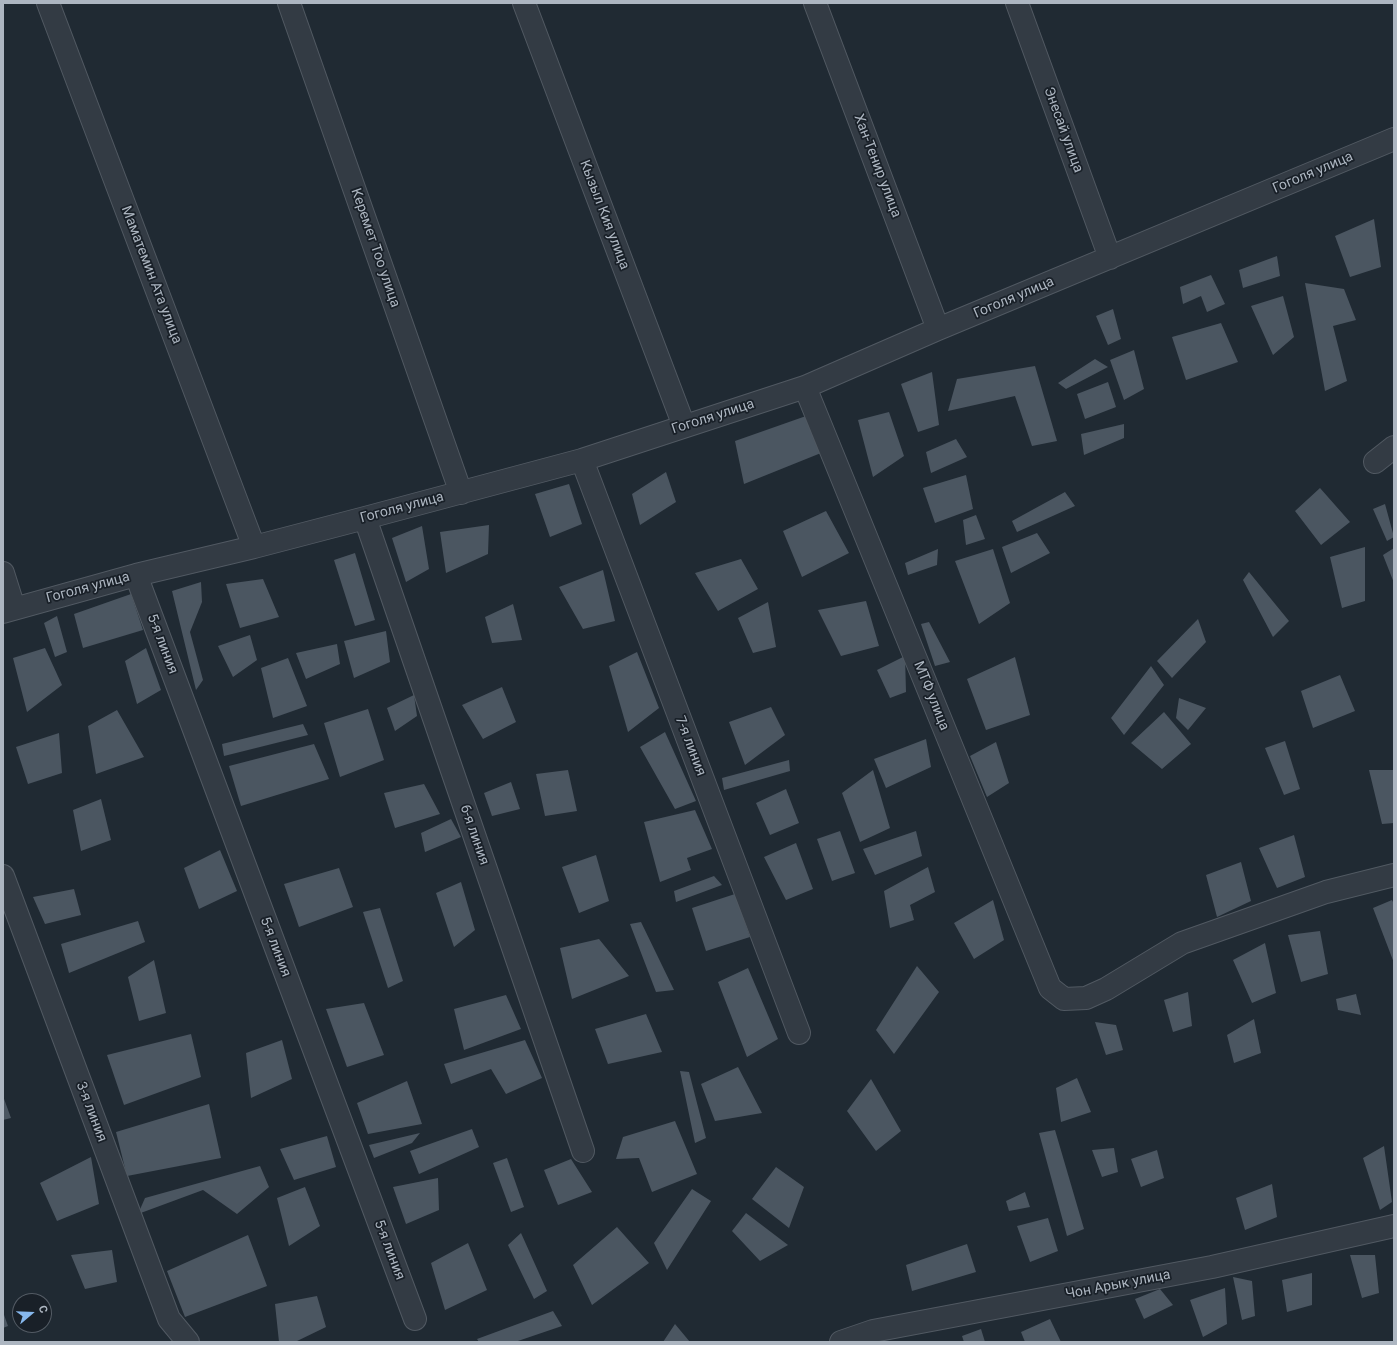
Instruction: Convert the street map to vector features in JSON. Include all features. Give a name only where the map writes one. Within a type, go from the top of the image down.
[{"type":"street","name":"Маматемин Ата улица","points":[[48,3],[254,547]]},
{"type":"street","name":"Керемет Тоо улица","points":[[290,3],[460,493]]},
{"type":"street","name":"Кызыл Кия улица","points":[[524,3],[684,426]]},
{"type":"street","name":"Хан-Тенир улица","points":[[815,3],[938,329]]},
{"type":"street","name":"Энесай улица","points":[[1017,3],[1110,258]]},
{"type":"street","name":"Гоголя улица","points":[[8,610],[136,574],[254,547],[582,460],[805,387],[938,329],[1394,139]]},
{"type":"street","name":"МТФ улица","points":[[805,387],[1050,988],[1064,999],[1086,998],[1106,989],[1182,943],[1326,892],[1394,876]]},
{"type":"street","points":[[1375,462],[1394,447]]},
{"type":"street","name":"7-я линия","points":[[582,460],[799,1033]]},
{"type":"street","name":"6-я линия","points":[[365,518],[583,1151]]},
{"type":"street","points":[[3,573],[8,610]]},
{"type":"street","name":"5-я линия","points":[[136,574],[414,1319]]},
{"type":"street","name":"3-я линия","points":[[3,876],[169,1320],[188,1342]]},
{"type":"street","name":"Чон Арык улица","points":[[841,1342],[873,1331],[1212,1267],[1394,1226]]},
{"type":"building","points":[[1374,219],[1381,267],[1350,277],[1335,236]]},
{"type":"building","points":[[1277,256],[1280,276],[1243,288],[1239,270]]},
{"type":"building","points":[[1211,275],[1225,304],[1207,312],[1201,296],[1183,304],[1180,287]]},
{"type":"building","points":[[1305,283],[1344,289],[1356,320],[1333,326],[1347,381],[1325,391]]},
{"type":"building","points":[[1283,296],[1294,337],[1273,355],[1251,306]]},
{"type":"building","points":[[1113,309],[1121,339],[1108,345],[1096,316]]},
{"type":"building","points":[[1221,323],[1238,362],[1186,380],[1172,337]]},
{"type":"building","points":[[1134,350],[1144,389],[1124,400],[1110,360]]},
{"type":"building","points":[[1095,359],[1108,367],[1066,389],[1058,383]]},
{"type":"building","points":[[1035,366],[1057,441],[1032,446],[1015,396],[948,411],[957,379]]},
{"type":"building","points":[[932,372],[939,425],[918,432],[901,384]]},
{"type":"building","points":[[1108,382],[1116,407],[1085,419],[1077,394]]},
{"type":"building","points":[[889,412],[904,456],[873,477],[858,420]]},
{"type":"building","points":[[806,416],[821,453],[744,484],[735,441]]},
{"type":"building","points":[[1124,424],[1124,438],[1084,455],[1081,434]]},
{"type":"building","points":[[956,439],[967,457],[931,473],[926,452]]},
{"type":"building","points":[[666,472],[676,502],[640,525],[632,494]]},
{"type":"building","points":[[966,475],[973,509],[935,523],[923,488]]},
{"type":"building","points":[[569,484],[582,524],[550,537],[535,494]]},
{"type":"building","points":[[1320,488],[1350,522],[1321,545],[1295,511]]},
{"type":"building","points":[[1065,492],[1075,506],[1017,532],[1012,521]]},
{"type":"building","points":[[1385,504],[1394,537],[1387,541],[1373,509]]},
{"type":"building","points":[[826,511],[849,553],[802,577],[783,531]]},
{"type":"building","points":[[976,515],[985,539],[966,545],[963,520]]},
{"type":"building","points":[[489,525],[488,554],[446,573],[440,532]]},
{"type":"building","points":[[422,526],[429,569],[406,582],[392,538]]},
{"type":"building","points":[[1037,533],[1050,553],[1011,573],[1002,547]]},
{"type":"building","points":[[1365,547],[1365,601],[1342,608],[1330,557]]},
{"type":"building","points":[[1394,548],[1394,583],[1383,555]]},
{"type":"building","points":[[938,549],[937,565],[908,575],[905,563]]},
{"type":"building","points":[[993,549],[1010,603],[979,624],[955,561]]},
{"type":"building","points":[[355,553],[375,620],[355,626],[334,560]]},
{"type":"building","points":[[741,559],[758,589],[718,611],[695,573]]},
{"type":"building","points":[[603,570],[615,621],[583,629],[559,587]]},
{"type":"building","points":[[1249,572],[1289,621],[1273,637],[1243,580]]},
{"type":"building","points":[[263,579],[279,617],[240,628],[226,584]]},
{"type":"building","points":[[201,582],[202,602],[190,632],[203,680],[196,690],[172,591]]},
{"type":"building","points":[[131,594],[143,630],[83,648],[74,614]]},
{"type":"building","points":[[866,601],[879,646],[841,656],[818,610]]},
{"type":"building","points":[[768,602],[776,647],[753,653],[738,618]]},
{"type":"building","points":[[513,604],[522,640],[492,643],[485,617]]},
{"type":"building","points":[[57,616],[67,652],[55,657],[44,623]]},
{"type":"building","points":[[1198,619],[1206,642],[1172,678],[1157,661]]},
{"type":"building","points":[[929,622],[950,662],[935,666],[921,624]]},
{"type":"building","points":[[386,631],[390,662],[354,678],[344,641]]},
{"type":"building","points":[[250,635],[257,660],[233,677],[218,646]]},
{"type":"building","points":[[337,644],[340,664],[306,679],[296,653]]},
{"type":"building","points":[[45,648],[62,685],[27,712],[13,658]]},
{"type":"building","points":[[146,648],[161,690],[137,704],[125,661]]},
{"type":"building","points":[[637,652],[659,708],[628,732],[609,666]]},
{"type":"building","points":[[905,656],[906,692],[890,698],[877,670]]},
{"type":"building","points":[[1015,657],[1030,715],[986,730],[967,679]]},
{"type":"building","points":[[288,658],[307,706],[273,718],[261,668]]},
{"type":"building","points":[[1151,666],[1164,685],[1124,735],[1111,718]]},
{"type":"building","points":[[1340,675],[1355,711],[1313,728],[1301,691]]},
{"type":"building","points":[[502,687],[516,722],[483,739],[462,705]]},
{"type":"building","points":[[414,695],[417,716],[395,731],[387,708]]},
{"type":"building","points":[[1179,698],[1206,708],[1188,730],[1176,718]]},
{"type":"building","points":[[771,707],[785,735],[745,765],[729,722]]},
{"type":"building","points":[[368,709],[384,760],[340,777],[324,723]]},
{"type":"building","points":[[117,710],[144,757],[96,774],[88,726]]},
{"type":"building","points":[[1164,712],[1191,744],[1162,769],[1131,743]]},
{"type":"building","points":[[303,724],[308,735],[224,756],[222,744]]},
{"type":"building","points":[[665,732],[696,801],[675,809],[640,747]]},
{"type":"building","points":[[59,733],[62,773],[28,784],[16,747]]},
{"type":"building","points":[[926,739],[931,767],[886,788],[874,759]]},
{"type":"building","points":[[1285,741],[1300,789],[1284,795],[1265,748]]},
{"type":"building","points":[[996,742],[1009,783],[987,797],[970,756]]},
{"type":"building","points":[[314,744],[329,779],[241,806],[229,766]]},
{"type":"building","points":[[789,760],[790,771],[724,790],[722,778]]},
{"type":"building","points":[[568,770],[577,811],[545,816],[536,774]]},
{"type":"building","points":[[873,770],[890,828],[860,842],[842,793]]},
{"type":"building","points":[[1369,770],[1394,770],[1394,823],[1382,824]]},
{"type":"building","points":[[511,782],[520,809],[492,816],[484,793]]},
{"type":"building","points":[[424,784],[440,814],[395,828],[384,793]]},
{"type":"building","points":[[786,789],[799,823],[770,835],[756,803]]},
{"type":"building","points":[[101,799],[111,840],[81,851],[73,810]]},
{"type":"building","points":[[695,810],[712,849],[687,858],[691,870],[660,882],[644,822]]},
{"type":"building","points":[[451,819],[461,837],[425,852],[421,833]]},
{"type":"building","points":[[840,831],[855,873],[832,881],[817,839]]},
{"type":"building","points":[[916,831],[922,856],[875,875],[863,849]]},
{"type":"building","points":[[1294,835],[1305,877],[1277,888],[1259,848]]},
{"type":"building","points":[[796,843],[813,889],[786,900],[764,857]]},
{"type":"building","points":[[220,850],[237,891],[199,909],[184,868]]},
{"type":"building","points":[[596,855],[609,901],[579,913],[562,867]]},
{"type":"building","points":[[1241,862],[1251,901],[1217,917],[1206,875]]},
{"type":"building","points":[[928,867],[935,892],[910,905],[914,920],[890,928],[884,891]]},
{"type":"building","points":[[339,868],[353,907],[299,927],[284,884]]},
{"type":"building","points":[[714,876],[722,885],[676,902],[674,891]]},
{"type":"building","points":[[461,882],[475,930],[454,947],[436,893]]},
{"type":"building","points":[[74,889],[81,915],[45,924],[33,897]]},
{"type":"building","points":[[735,894],[750,937],[706,951],[692,908]]},
{"type":"building","points":[[993,900],[1004,940],[974,959],[954,923]]},
{"type":"building","points":[[1392,900],[1394,904],[1394,963],[1373,908]]},
{"type":"building","points":[[380,908],[403,981],[388,988],[363,912]]},
{"type":"building","points":[[138,921],[145,942],[69,973],[61,944]]},
{"type":"building","points":[[641,922],[674,990],[656,992],[630,924]]},
{"type":"building","points":[[1320,931],[1328,974],[1301,982],[1288,935]]},
{"type":"building","points":[[599,939],[629,976],[572,999],[560,948]]},
{"type":"building","points":[[1265,943],[1276,993],[1252,1003],[1233,960]]},
{"type":"building","points":[[154,960],[166,1013],[139,1021],[128,977]]},
{"type":"building","points":[[917,966],[939,992],[894,1054],[876,1030]]},
{"type":"building","points":[[748,968],[778,1039],[747,1057],[718,982]]},
{"type":"building","points":[[1188,992],[1192,1026],[1173,1032],[1164,1000]]},
{"type":"building","points":[[1356,994],[1361,1015],[1338,1010],[1336,999]]},
{"type":"building","points":[[506,995],[521,1029],[464,1050],[454,1009]]},
{"type":"building","points":[[364,1003],[384,1055],[347,1067],[326,1009]]},
{"type":"building","points":[[646,1014],[662,1052],[608,1064],[595,1029]]},
{"type":"building","points":[[1254,1019],[1261,1053],[1234,1063],[1227,1035]]},
{"type":"building","points":[[1095,1022],[1116,1025],[1123,1050],[1106,1055]]},
{"type":"building","points":[[191,1034],[201,1077],[124,1105],[107,1055]]},
{"type":"building","points":[[282,1040],[292,1079],[251,1098],[246,1053]]},
{"type":"building","points":[[525,1040],[542,1078],[506,1094],[491,1069],[451,1084],[444,1064]]},
{"type":"building","points":[[738,1067],[762,1113],[715,1121],[701,1084]]},
{"type":"building","points":[[680,1071],[689,1072],[706,1138],[695,1143]]},
{"type":"building","points":[[1077,1078],[1091,1112],[1061,1122],[1056,1088]]},
{"type":"building","points":[[871,1079],[901,1131],[876,1151],[847,1111]]},
{"type":"building","points":[[407,1081],[422,1124],[368,1134],[357,1103]]},
{"type":"building","points":[[3,1096],[11,1118],[3,1120]]},
{"type":"building","points":[[209,1104],[221,1158],[127,1176],[116,1132]]},
{"type":"building","points":[[675,1121],[697,1174],[652,1192],[639,1158],[616,1159],[623,1137]]},
{"type":"building","points":[[472,1129],[479,1147],[419,1174],[410,1151]]},
{"type":"building","points":[[1055,1130],[1084,1229],[1067,1236],[1039,1133]]},
{"type":"building","points":[[420,1133],[412,1143],[374,1158],[369,1145]]},
{"type":"building","points":[[327,1136],[336,1167],[294,1180],[280,1149]]},
{"type":"building","points":[[1384,1146],[1392,1202],[1380,1210],[1363,1158]]},
{"type":"building","points":[[1114,1148],[1118,1172],[1102,1177],[1092,1150]]},
{"type":"building","points":[[1157,1150],[1164,1178],[1141,1187],[1131,1159]]},
{"type":"building","points":[[91,1157],[99,1204],[57,1221],[40,1183]]},
{"type":"building","points":[[507,1158],[524,1207],[511,1212],[493,1163]]},
{"type":"building","points":[[571,1159],[592,1192],[558,1205],[544,1170]]},
{"type":"building","points":[[260,1166],[269,1187],[237,1214],[203,1190],[138,1214],[145,1198]]},
{"type":"building","points":[[776,1167],[804,1187],[789,1228],[752,1199]]},
{"type":"building","points":[[438,1178],[439,1210],[406,1224],[393,1187]]},
{"type":"building","points":[[1272,1184],[1277,1217],[1245,1230],[1236,1198]]},
{"type":"building","points":[[305,1187],[320,1226],[289,1246],[277,1198]]},
{"type":"building","points":[[692,1189],[711,1201],[667,1270],[654,1243]]},
{"type":"building","points":[[1025,1192],[1030,1207],[1009,1211],[1006,1201]]},
{"type":"building","points":[[746,1213],[788,1245],[760,1261],[732,1231]]},
{"type":"building","points":[[1048,1218],[1058,1251],[1030,1262],[1017,1226]]},
{"type":"building","points":[[617,1227],[649,1263],[592,1305],[573,1265]]},
{"type":"building","points":[[521,1233],[547,1291],[534,1299],[508,1245]]},
{"type":"building","points":[[248,1235],[267,1286],[185,1317],[167,1271]]},
{"type":"building","points":[[468,1243],[487,1290],[445,1310],[431,1263]]},
{"type":"building","points":[[967,1244],[976,1272],[912,1291],[906,1265]]},
{"type":"building","points":[[112,1250],[117,1282],[85,1289],[71,1255]]},
{"type":"building","points":[[1350,1255],[1375,1255],[1379,1293],[1362,1298]]},
{"type":"building","points":[[1312,1273],[1312,1305],[1287,1312],[1282,1280]]},
{"type":"building","points":[[1233,1277],[1252,1281],[1255,1316],[1242,1320]]},
{"type":"building","points":[[1225,1288],[1227,1324],[1203,1337],[1190,1300]]},
{"type":"building","points":[[1160,1289],[1173,1305],[1144,1319],[1135,1299]]},
{"type":"building","points":[[317,1296],[326,1327],[295,1342],[279,1342],[275,1304]]},
{"type":"building","points":[[553,1311],[562,1326],[515,1342],[479,1342],[477,1339]]},
{"type":"building","points":[[3,1312],[8,1326],[3,1328]]},
{"type":"building","points":[[1050,1319],[1061,1342],[1025,1342],[1021,1332]]},
{"type":"building","points":[[675,1324],[690,1342],[663,1342]]},
{"type":"building","points":[[981,1329],[985,1342],[964,1342],[962,1336]]}]
